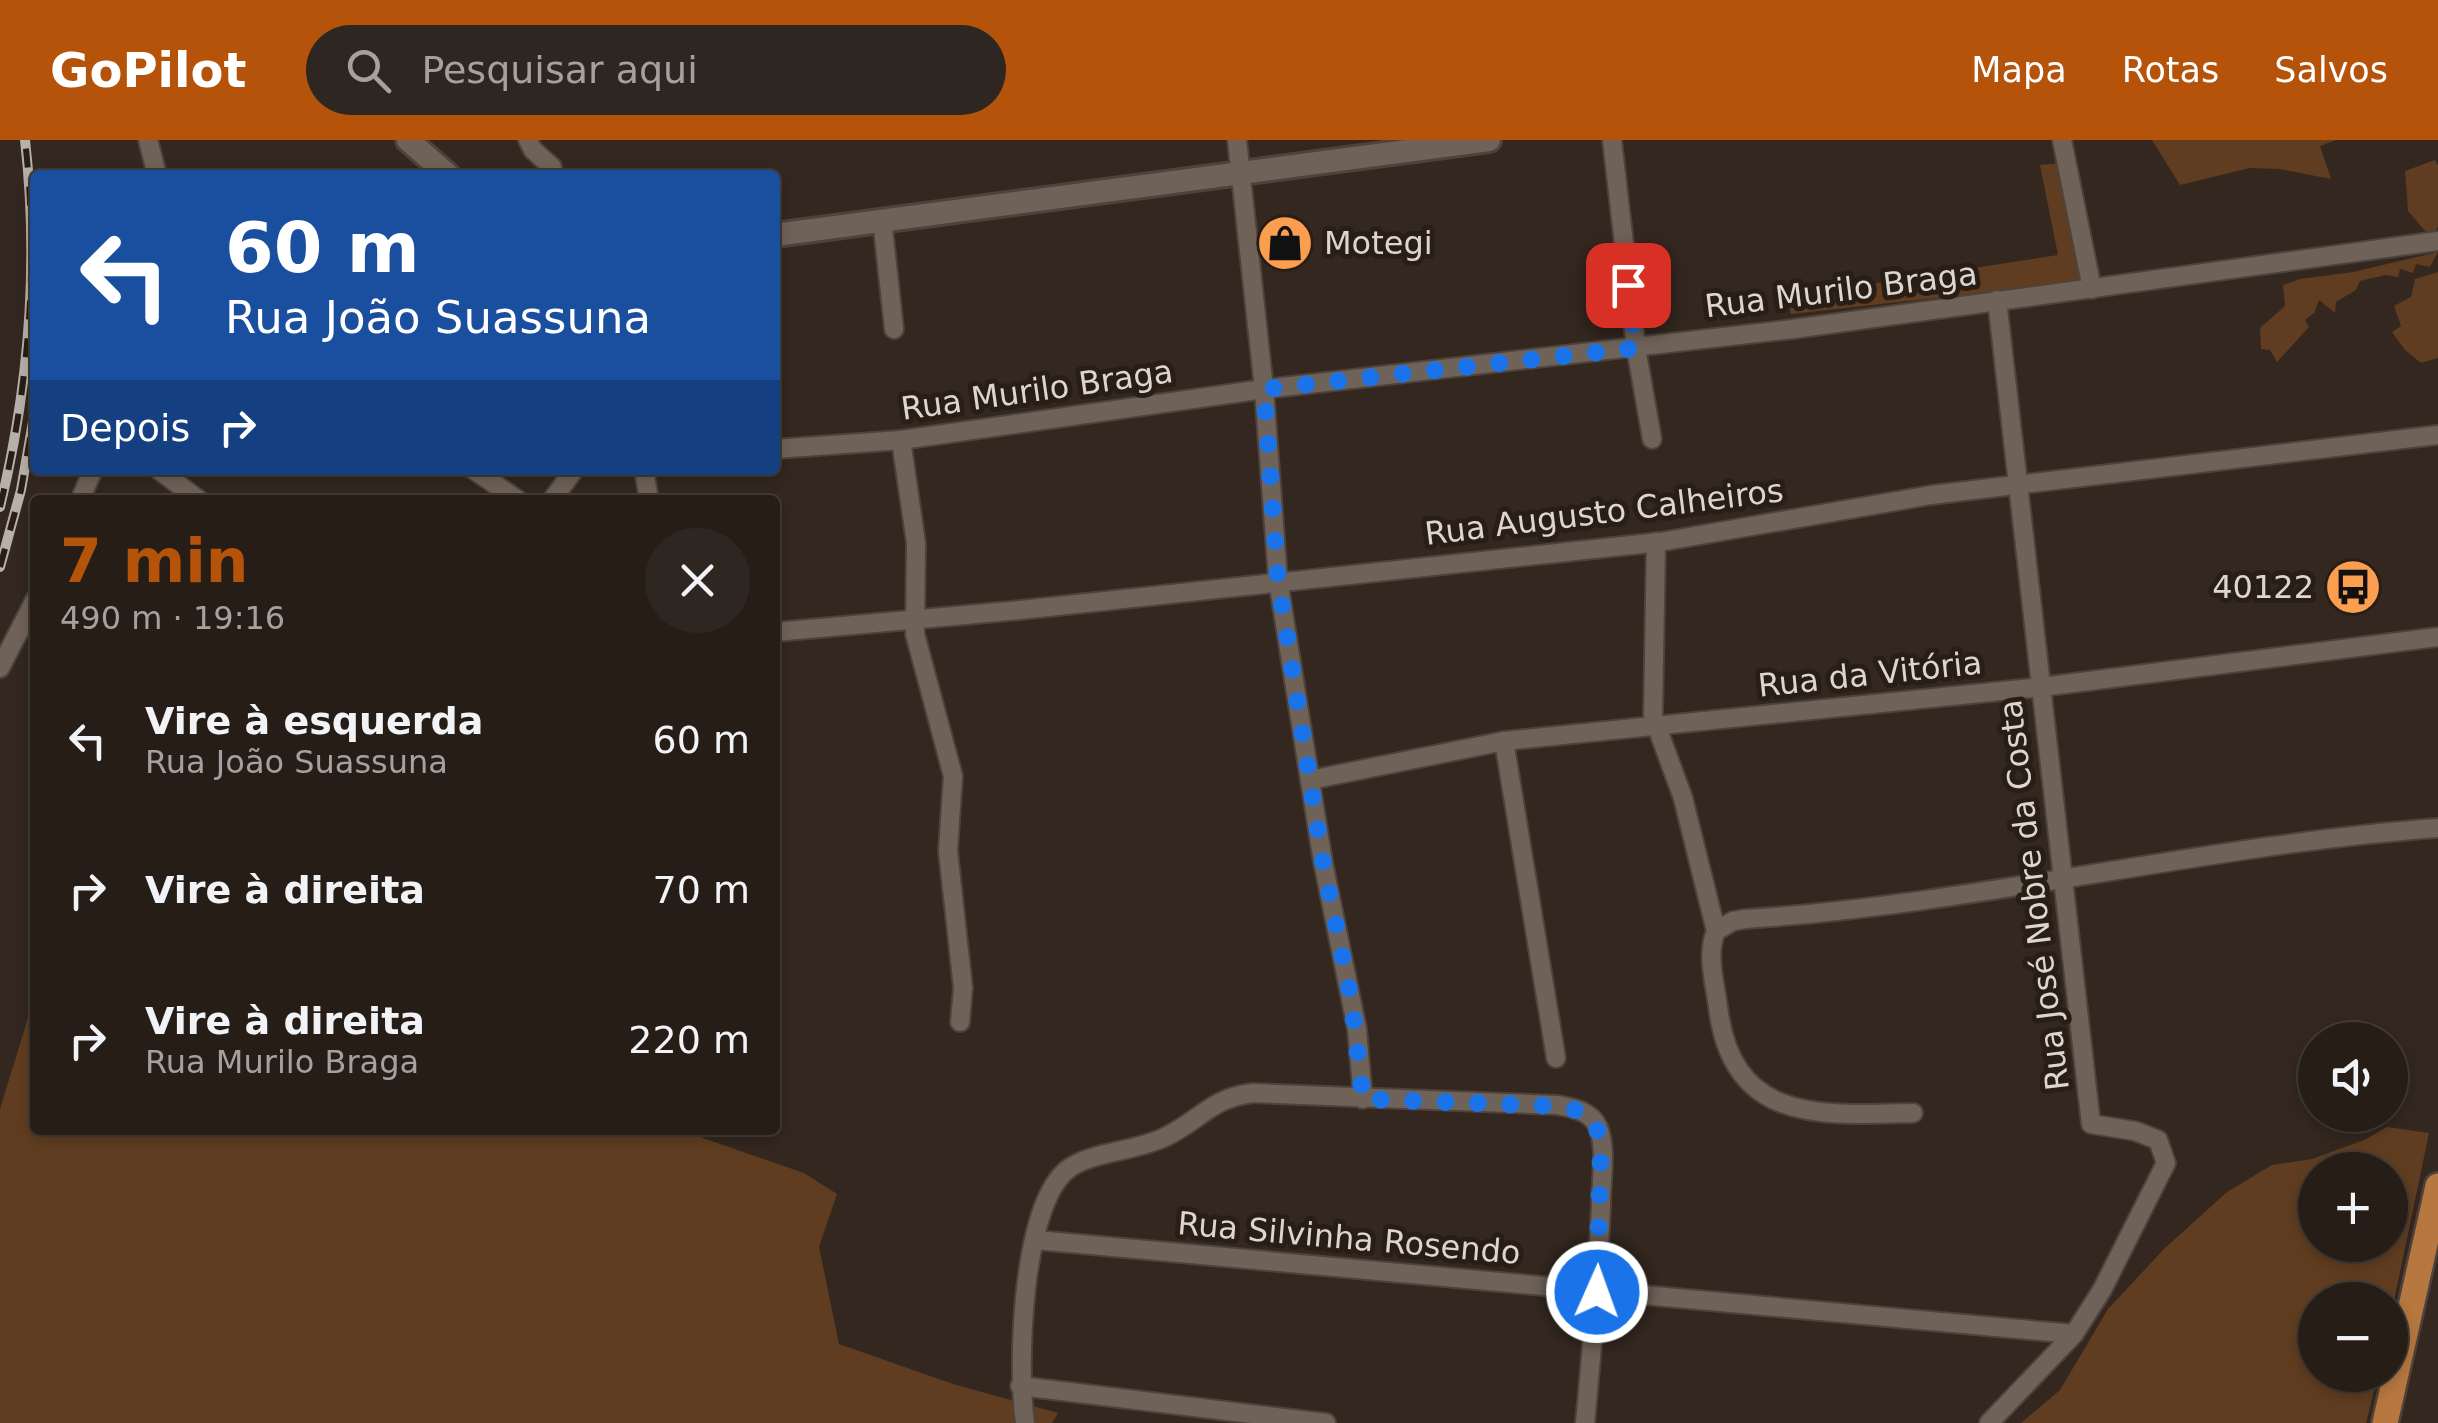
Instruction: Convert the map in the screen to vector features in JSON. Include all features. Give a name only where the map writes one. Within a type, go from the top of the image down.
[{"type":"main road","points":[[408,140],[442,170]]},
{"type":"main road","points":[[780,234],[1489,140]]},
{"type":"main road","points":[[2385,1423],[2437,1197]]},
{"type":"street","points":[[148,140],[156,170]]},
{"type":"street","points":[[528,140],[552,167]]},
{"type":"street","points":[[1237,140],[1264,389],[1278,580],[1310,780],[1348,978],[1363,1099]]},
{"type":"street","points":[[1612,140],[1636,348],[1652,439]]},
{"type":"street","points":[[2062,140],[2092,288]]},
{"type":"street","points":[[882,219],[894,329]]},
{"type":"street","name":"Rua Murilo Braga","points":[[780,449],[901,440],[1264,389],[1636,348],[2438,241]]},
{"type":"street","name":"Rua José Nobre da Costa","points":[[1997,300],[2091,1124],[2135,1131],[2158,1140],[2166,1163],[2102,1290],[2074,1334]]},
{"type":"street","name":"Rua Augusto Calheiros","points":[[780,632],[1656,542],[1870,504],[2438,434]]},
{"type":"street","points":[[901,440],[916,543],[913,620],[918,654],[938,710],[953,776],[948,850],[963,988],[960,1022]]},
{"type":"street","points":[[166,475],[192,495]]},
{"type":"street","points":[[481,475],[511,495]]},
{"type":"street","points":[[1656,542],[1653,716],[1683,798],[1716,931],[1711,952],[1721,1034],[1732,1062],[1744,1080],[1761,1094],[1812,1112],[1913,1113]]},
{"type":"street","points":[[0,668],[30,616]]},
{"type":"street","name":"Rua da Vitória","points":[[1310,780],[1504,741],[2041,687],[2438,638]]},
{"type":"street","points":[[1504,741],[1556,1058]]},
{"type":"street","points":[[1716,931],[1745,919],[1855,910],[2359,834],[2438,828]]},
{"type":"street","points":[[1025,1423],[1020,1386],[1027,1278],[1042,1212],[1054,1184],[1068,1168],[1167,1136],[1230,1096],[1253,1093],[1558,1106],[1591,1117],[1598,1127],[1602,1175],[1597,1292],[1585,1423]]},
{"type":"street","name":"Rua Silvinha Rosendo","points":[[1036,1240],[2074,1334]]},
{"type":"street","points":[[1989,1423],[2074,1334]]},
{"type":"street","points":[[1020,1386],[1326,1423]]},
{"type":"shaded area","points":[[2152,140],[2336,140],[2320,146],[2331,179],[2280,169],[2250,168],[2180,185]]},
{"type":"shaded area","points":[[2435,160],[2438,227],[2434,232],[2425,231],[2408,211],[2405,171]]},
{"type":"shaded area","points":[[2061,163],[2087,281],[1791,314],[1787,297],[2058,255],[2040,165]]},
{"type":"shaded area","points":[[2438,252],[2430,267],[2416,264],[2413,273],[2400,269],[2398,277],[2386,275],[2360,281],[2356,290],[2336,302],[2335,313],[2319,300],[2314,313],[2305,320],[2309,327],[2277,362],[2270,350],[2261,349],[2260,328],[2285,306],[2283,285]]},
{"type":"shaded area","points":[[2438,272],[2438,358],[2421,363],[2392,332],[2401,326],[2394,306],[2411,297],[2415,279]]},
{"type":"shaded area","points":[[30,1011],[30,1135],[694,1135],[804,1173],[837,1194],[819,1247],[839,1344],[953,1384],[1058,1413],[1052,1423],[0,1423],[0,1109]]},
{"type":"shaded area","points":[[2378,1132],[2429,1133],[2408,1234],[2408,1152],[2331,1152]]},
{"type":"shaded area","points":[[2298,1161],[2298,1262],[2402,1262],[2398,1282],[2298,1282],[2298,1392],[2374,1392],[2366,1423],[2021,1423],[2060,1390],[2108,1309],[2164,1249],[2227,1192],[2272,1165]]},
{"type":"railway","points":[[25,140],[30,209]]},
{"type":"railway","points":[[0,507],[18,416],[30,302]]},
{"type":"railway","points":[[0,567],[30,439]]},
{"type":"place","name":"Motegi","points":[[1285,243]]},
{"type":"place","name":"40122","points":[[2353,587]]},
{"type":"route","points":[[1597,1292],[1602,1175],[1598,1127],[1591,1117],[1558,1106],[1363,1099],[1357,1029],[1323,862],[1278,580],[1264,389],[1636,348],[1628,285]]}]
